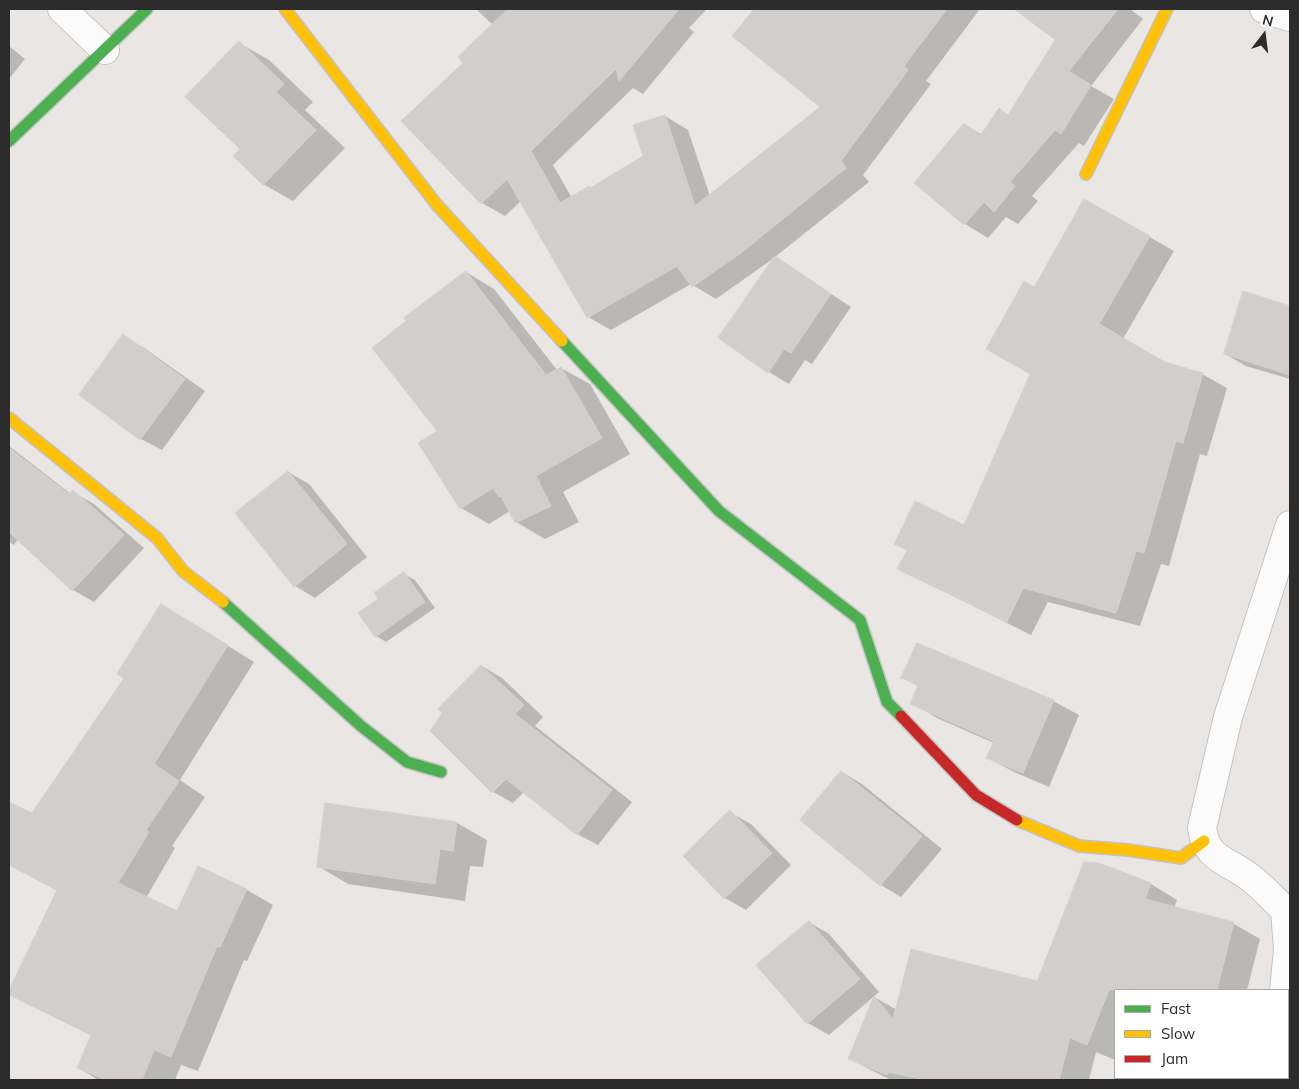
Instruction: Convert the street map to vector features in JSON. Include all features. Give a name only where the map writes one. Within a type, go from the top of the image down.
[{"type":"street","points":[[62,9],[105,50]]},
{"type":"street","points":[[9,141],[147,9]]},
{"type":"street","points":[[285,9],[437,205],[720,511],[860,620],[888,702],[976,795],[1026,825],[1079,846],[1128,850],[1181,858],[1204,841]]},
{"type":"street","points":[[1086,174],[1167,9]]},
{"type":"street","points":[[1264,9],[1290,17]]},
{"type":"street","points":[[9,418],[157,538],[183,571],[222,601],[361,726],[407,762],[441,772]]},
{"type":"street","points":[[1284,989],[1288,950],[1288,909],[1248,875],[1215,857],[1204,841],[1202,828],[1228,717],[1290,525]]},
{"type":"building","points":[[508,9],[679,9],[619,81],[616,69],[531,151],[560,203],[589,186],[590,188],[643,156],[633,125],[665,115],[695,206],[820,107],[732,36],[754,9],[947,9],[904,66],[908,70],[841,161],[846,168],[741,253],[692,287],[677,266],[587,318],[507,179],[481,204],[401,121],[463,63],[458,57]]},
{"type":"building","points":[[1014,9],[1118,9],[1069,71],[1091,85],[1061,134],[1055,130],[1010,182],[1015,186],[994,212],[984,202],[964,225],[914,183],[964,123],[980,136],[999,108],[1008,115],[1055,40]]},
{"type":"building","points":[[239,41],[284,84],[276,92],[316,130],[263,185],[233,156],[240,149],[185,97]]},
{"type":"building","points":[[1084,199],[1150,236],[1099,324],[1165,362],[1203,373],[1183,443],[1176,441],[1144,553],[1136,551],[1116,613],[1023,588],[1007,622],[897,569],[907,550],[894,544],[915,501],[964,525],[1030,374],[986,349],[1024,281],[1034,287]]},
{"type":"building","points":[[775,256],[831,294],[791,353],[784,349],[768,373],[718,338]]},
{"type":"building","points":[[466,271],[546,375],[561,367],[602,438],[536,476],[551,506],[515,523],[501,496],[499,497],[493,488],[460,509],[418,443],[437,431],[372,348],[406,321],[404,318]]},
{"type":"building","points":[[1243,291],[1290,306],[1290,375],[1224,354]]},
{"type":"building","points":[[123,334],[185,379],[140,440],[79,395]]},
{"type":"building","points":[[9,448],[69,494],[73,490],[124,535],[72,591],[9,532]]},
{"type":"building","points":[[288,471],[347,544],[294,587],[235,513]]},
{"type":"building","points":[[404,572],[425,602],[375,637],[358,613],[378,599],[374,593]]},
{"type":"building","points":[[161,604],[228,645],[154,764],[179,781],[146,830],[149,832],[118,883],[177,911],[198,866],[247,889],[220,947],[217,946],[171,1057],[154,1050],[142,1080],[107,1080],[77,1068],[91,1035],[9,995],[9,990],[57,890],[9,865],[9,802],[32,813],[124,678],[117,674]]},
{"type":"building","points":[[917,643],[1054,700],[1023,773],[986,758],[994,741],[910,704],[918,685],[901,678]]},
{"type":"building","points":[[481,665],[524,705],[515,714],[612,790],[577,835],[506,779],[492,793],[430,731],[442,713],[438,709]]},
{"type":"building","points":[[841,771],[922,836],[880,886],[800,820]]},
{"type":"building","points":[[325,803],[457,822],[453,851],[440,849],[435,884],[317,867]]},
{"type":"building","points":[[730,810],[772,853],[724,899],[683,856]]},
{"type":"building","points":[[1084,862],[1099,863],[1151,883],[1145,899],[1234,922],[1217,989],[1109,990],[1087,1045],[1070,1038],[1059,1080],[925,1080],[889,1072],[887,1075],[848,1059],[874,996],[893,1019],[911,949],[1037,981]]},
{"type":"building","points":[[809,921],[860,979],[807,1024],[756,965]]},
{"type":"traffic: fast","points":[[9,141],[147,9]]},
{"type":"traffic: fast","points":[[562,341],[719,511],[860,620],[887,702],[901,716]]},
{"type":"traffic: fast","points":[[223,602],[361,726],[407,762],[441,772]]},
{"type":"traffic: slow","points":[[285,9],[437,205],[562,341]]},
{"type":"traffic: slow","points":[[1086,174],[1167,9]]},
{"type":"traffic: slow","points":[[9,418],[157,538],[183,571],[223,602]]},
{"type":"traffic: slow","points":[[1017,820],[1079,846],[1128,850],[1181,858],[1204,841]]},
{"type":"traffic: jam","points":[[901,716],[976,795],[1017,820]]}]
